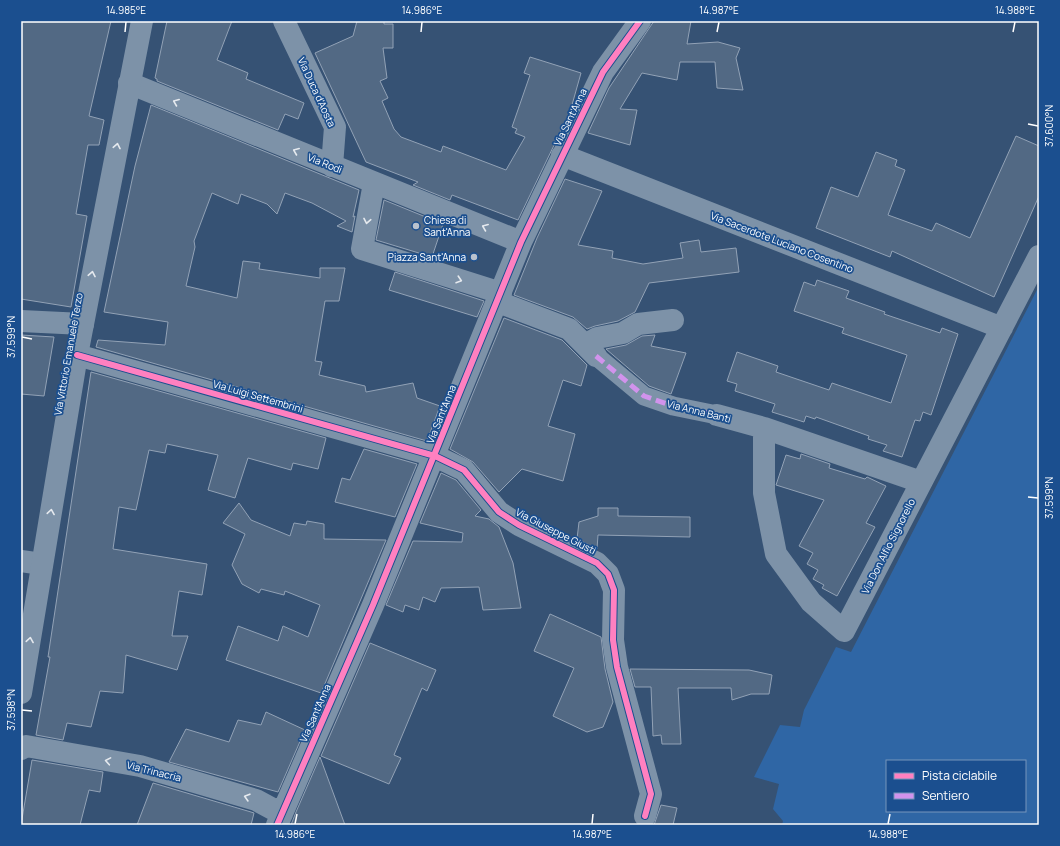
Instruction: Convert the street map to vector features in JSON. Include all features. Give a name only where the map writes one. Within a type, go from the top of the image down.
[{"type":"street","name":"Via Vittorio Emanuele Terzo","points":[[21,693],[77,355],[142,21]]},
{"type":"street","name":"Via Duca d'Aosta","points":[[284,21],[335,127],[332,166]]},
{"type":"street","name":"Via Sant'Anna","points":[[280,820],[373,605],[500,298],[521,242],[603,72],[640,21]]},
{"type":"street","name":"Via Rodi","points":[[129,82],[521,242]]},
{"type":"street","name":"Via Sacerdote Luciano Cosentino","points":[[562,156],[1002,328]]},
{"type":"street","name":"Via Anna Banti","points":[[374,183],[362,248],[500,298],[569,329],[644,396],[673,406],[717,415],[764,428],[921,482]]},
{"type":"street","name":"Via Don Alfio Signorello","points":[[764,428],[764,493],[776,554],[811,602],[844,631],[1039,256]]},
{"type":"street","points":[[591,350],[597,338],[623,333],[638,324],[673,320]]},
{"type":"street","points":[[21,321],[83,324]]},
{"type":"street","name":"Via Luigi Settembrini","points":[[77,355],[435,456]]},
{"type":"street","name":"Via Giuseppe Giusti","points":[[435,456],[464,470],[499,512],[519,525],[597,563],[608,574],[614,590],[613,640],[617,667],[651,794],[645,816]]},
{"type":"street","points":[[21,561],[42,564]]},
{"type":"street","name":"Via Trinacria","points":[[21,749],[26,746],[140,766],[256,800],[280,820]]},
{"type":"shaded area","points":[[1039,286],[1039,825],[782,825],[783,821],[773,809],[779,784],[754,777],[780,725],[800,727],[804,710],[836,647],[851,652]]},
{"type":"building","points":[[21,21],[111,21],[89,116],[104,120],[99,145],[88,145],[76,214],[87,216],[71,307],[21,299]]},
{"type":"building","points":[[167,21],[232,21],[217,60],[248,73],[246,79],[304,103],[298,119],[285,114],[278,130],[157,81],[155,78]]},
{"type":"building","points":[[357,21],[384,21],[384,24],[393,24],[393,48],[383,48],[387,78],[380,81],[388,98],[382,101],[394,129],[401,137],[441,152],[443,146],[506,170],[525,137],[515,133],[517,129],[512,127],[530,75],[524,73],[530,57],[581,73],[570,112],[518,220],[452,195],[450,200],[413,185],[418,182],[366,162],[315,53],[353,36]]},
{"type":"building","points":[[654,21],[691,21],[687,44],[718,42],[740,48],[736,58],[743,90],[717,88],[715,62],[680,62],[677,80],[642,73],[620,109],[637,110],[630,145],[588,133],[609,88]]},
{"type":"building","points":[[151,105],[359,190],[353,217],[355,216],[352,232],[337,226],[346,221],[312,203],[285,193],[277,214],[267,204],[241,194],[238,204],[212,193],[194,241],[195,247],[186,286],[237,298],[243,261],[260,263],[259,269],[320,278],[320,268],[345,268],[339,301],[325,301],[315,361],[322,362],[319,375],[365,386],[366,392],[413,383],[417,398],[440,406],[427,441],[96,347],[98,340],[165,345],[168,322],[104,312],[135,166]]},
{"type":"building","points":[[1016,136],[1039,146],[1039,196],[994,297],[892,251],[890,257],[816,228],[831,187],[858,197],[876,152],[897,160],[895,166],[905,170],[888,215],[932,231],[936,223],[970,238]]},
{"type":"building","points":[[565,179],[602,191],[578,245],[613,251],[612,258],[643,264],[683,258],[680,243],[699,240],[701,252],[736,248],[739,272],[649,283],[635,312],[618,321],[587,329],[573,317],[514,295],[537,238]]},
{"type":"building","name":"Chiesa di Sant'Anna","points":[[384,200],[443,224],[432,257],[376,240]]},
{"type":"building","points":[[395,272],[484,301],[477,317],[389,290]]},
{"type":"building","points":[[817,280],[849,291],[846,298],[885,312],[884,314],[940,333],[942,328],[958,334],[931,415],[923,412],[920,421],[915,420],[902,457],[883,451],[887,445],[868,439],[869,436],[816,417],[815,419],[806,416],[804,422],[772,412],[775,404],[735,391],[737,384],[727,381],[737,352],[778,366],[776,372],[829,390],[832,383],[891,403],[907,355],[842,333],[844,328],[794,311],[804,282],[815,286]]},
{"type":"building","points":[[504,318],[562,340],[587,365],[581,386],[563,380],[548,426],[575,434],[563,481],[522,469],[499,492],[473,462],[450,449]]},
{"type":"building","points":[[21,335],[54,337],[44,396],[21,394]]},
{"type":"building","points":[[655,335],[651,346],[686,353],[671,394],[649,386],[606,349],[626,345],[642,336]]},
{"type":"building","points":[[91,372],[326,438],[318,469],[293,463],[291,470],[248,458],[235,498],[208,490],[218,455],[167,444],[165,453],[149,450],[136,510],[119,507],[113,549],[207,564],[202,595],[179,591],[172,636],[188,636],[177,670],[126,655],[123,693],[100,691],[91,727],[67,723],[63,740],[36,735],[50,657],[48,657]]},
{"type":"building","points":[[364,449],[417,464],[395,517],[335,502],[342,478],[350,480]]},
{"type":"building","points":[[801,454],[830,464],[829,468],[865,479],[867,477],[886,486],[866,523],[875,527],[837,596],[822,588],[824,585],[813,579],[818,570],[807,564],[813,553],[799,546],[824,500],[776,485],[786,455],[800,459]]},
{"type":"building","points":[[441,473],[456,480],[481,510],[475,516],[489,519],[499,527],[513,563],[521,608],[483,610],[479,587],[441,588],[435,602],[423,597],[419,610],[405,605],[403,612],[386,605],[413,541],[462,542],[463,533],[420,523]]},
{"type":"building","points":[[239,503],[251,520],[290,536],[294,523],[306,525],[307,521],[324,524],[324,539],[386,540],[321,693],[226,660],[238,626],[278,641],[283,626],[308,637],[320,605],[285,591],[284,595],[261,589],[259,593],[242,584],[232,565],[245,534],[223,523]]},
{"type":"building","points":[[598,508],[618,508],[618,516],[690,517],[690,537],[598,535],[597,549],[577,539],[579,522],[598,516]]},
{"type":"building","points":[[550,614],[601,637],[605,669],[613,702],[603,727],[587,732],[553,716],[574,668],[534,651]]},
{"type":"building","points":[[370,643],[436,670],[427,691],[422,688],[394,755],[401,758],[389,784],[321,756]]},
{"type":"building","points":[[630,669],[749,670],[772,675],[769,694],[751,694],[732,700],[731,688],[678,688],[681,744],[662,744],[661,735],[653,736],[651,687],[635,687]]},
{"type":"building","points":[[266,712],[305,730],[278,792],[169,762],[186,729],[229,742],[238,720],[261,725]]},
{"type":"building","points":[[320,757],[345,825],[291,825],[296,812]]},
{"type":"building","points":[[32,760],[103,772],[100,792],[89,790],[80,825],[21,825]]},
{"type":"building","points":[[153,783],[254,813],[251,825],[137,825]]},
{"type":"building","points":[[661,805],[677,808],[673,825],[654,825]]},
{"type":"marked path","points":[[596,356],[644,396],[673,406],[717,415]]},
{"type":"cycle path","points":[[277,825],[373,605],[521,242],[603,72],[640,21]]},
{"type":"cycle path","points":[[77,355],[435,456],[464,470],[499,512],[519,525],[597,563],[608,574],[614,590],[613,640],[617,667],[651,794],[645,816]]},
{"type":"place","name":"Chiesa di Sant'Anna","points":[[416,226]]},
{"type":"place","name":"Piazza Sant'Anna","points":[[474,257]]}]
